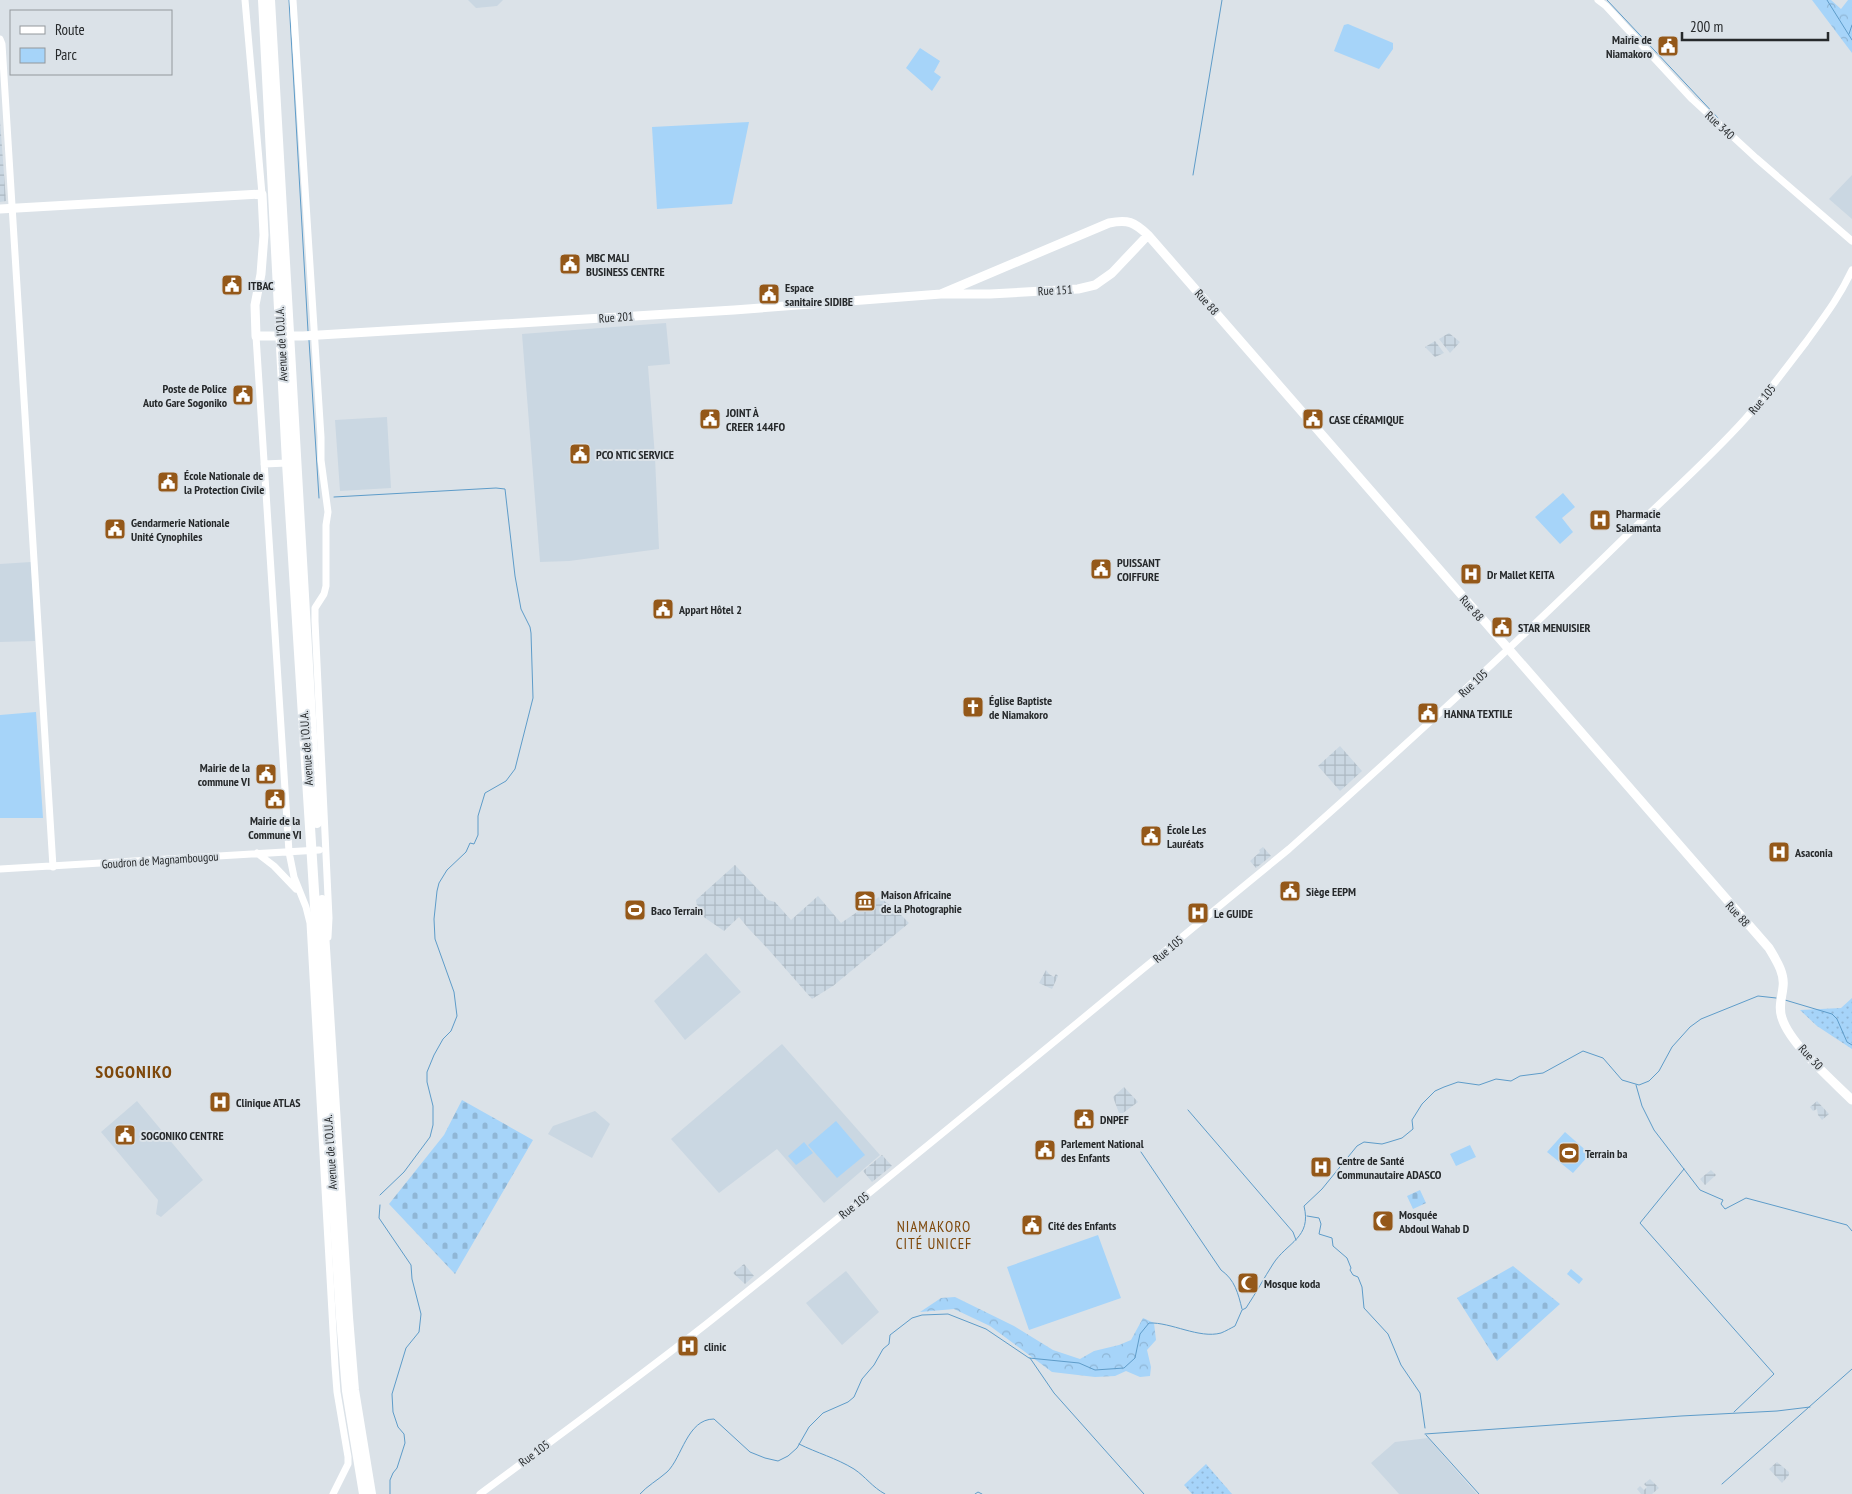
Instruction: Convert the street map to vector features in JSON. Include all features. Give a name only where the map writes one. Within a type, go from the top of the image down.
[{"type":"highway","name":"Avenue de l'O.U.A.","points":[[263,0],[286,337],[341,1318],[347,1391],[364,1494]]},
{"type":"highway","name":"Avenue de l'O.U.A.","points":[[270,0],[286,337],[287,464],[316,850],[326,951],[354,1390],[371,1494]]},
{"type":"main road","points":[[0,209],[262,194]]},
{"type":"main road","name":"Avenue de l'O.U.A.","points":[[256,336],[255,306],[261,274],[264,235],[262,194]]},
{"type":"main road","name":"Rue 88","points":[[941,294],[1109,223],[1122,220],[1136,224],[1148,235],[1768,948],[1781,971],[1783,988],[1780,1008]]},
{"type":"main road","name":"Rue 151","points":[[941,294],[990,294],[1078,289],[1095,285],[1117,269],[1148,235]]},
{"type":"main road","name":"Rue 201","points":[[256,336],[314,336],[734,310],[941,294]]},
{"type":"main road","name":"Rue 30","points":[[1780,1008],[1784,1023],[1798,1044],[1852,1100]]},
{"type":"street","name":"Avenue de l'O.U.A.","points":[[245,0],[262,194]]},
{"type":"street","name":"Avenue de l'O.U.A.","points":[[293,0],[321,460],[328,512],[326,524],[326,586],[324,594],[315,608],[314,621],[329,932],[326,951]]},
{"type":"street","name":"Rue 340","points":[[1598,0],[1606,6],[1711,117],[1852,241]]},
{"type":"street","points":[[0,39],[2,44],[53,867]]},
{"type":"street","name":"Rue 105","points":[[480,1494],[708,1323],[1061,1037],[1289,849],[1444,710],[1616,547],[1743,420],[1782,374],[1841,294],[1852,270]]},
{"type":"street","name":"Avenue de l'O.U.A.","points":[[256,336],[289,852],[294,877],[310,923],[331,1317],[337,1392],[348,1457],[348,1464],[332,1494]]},
{"type":"street","points":[[264,464],[287,464]]},
{"type":"street","name":"Goudron de Magnambougou","points":[[0,869],[316,850]]},
{"type":"street","points":[[257,853],[274,866],[300,893]]},
{"type":"shaded area","points":[[468,0],[503,0],[497,6],[476,8]]},
{"type":"shaded area","points":[[0,120],[6,201],[0,202]]},
{"type":"shaded area","points":[[1852,175],[1852,219],[1829,199]]},
{"type":"shaded area","points":[[666,323],[670,364],[648,366],[655,457],[659,549],[569,561],[540,562],[522,334]]},
{"type":"shaded area","points":[[1449,333],[1460,342],[1450,353],[1439,339]]},
{"type":"shaded area","points":[[1435,341],[1444,353],[1435,357],[1425,347]]},
{"type":"shaded area","points":[[387,417],[391,488],[340,491],[335,420]]},
{"type":"shaded area","points":[[31,562],[35,641],[0,642],[0,564]]},
{"type":"shaded area","points":[[1340,746],[1362,771],[1340,791],[1318,766]]},
{"type":"shaded area","points":[[1263,847],[1271,856],[1256,868],[1250,861]]},
{"type":"shaded area","points":[[735,865],[768,900],[775,902],[791,920],[818,896],[841,923],[879,897],[909,923],[833,986],[812,999],[739,917],[724,931],[698,913],[696,900]]},
{"type":"shaded area","points":[[706,953],[741,992],[685,1040],[654,1001]]},
{"type":"shaded area","points":[[1046,970],[1054,977],[1056,974],[1058,976],[1052,989],[1039,983]]},
{"type":"shaded area","points":[[782,1044],[880,1155],[824,1203],[777,1149],[719,1193],[671,1139]]},
{"type":"shaded area","points":[[1124,1087],[1138,1102],[1123,1113],[1119,1113],[1113,1097]]},
{"type":"shaded area","points":[[137,1101],[203,1180],[161,1217],[156,1214],[158,1200],[101,1132]]},
{"type":"shaded area","points":[[1817,1101],[1829,1114],[1822,1120],[1818,1115],[1817,1109],[1813,1111],[1810,1107]]},
{"type":"shaded area","points":[[595,1111],[610,1124],[592,1158],[548,1134],[553,1126]]},
{"type":"shaded area","points":[[882,1155],[892,1166],[872,1182],[863,1171]]},
{"type":"shaded area","points":[[1711,1170],[1716,1175],[1705,1185],[1700,1179]]},
{"type":"shaded area","points":[[744,1264],[754,1276],[745,1284],[733,1273]]},
{"type":"shaded area","points":[[846,1271],[879,1312],[842,1345],[806,1303]]},
{"type":"shaded area","points":[[1428,1438],[1477,1494],[1399,1494],[1371,1463],[1395,1442]]},
{"type":"shaded area","points":[[1777,1462],[1789,1472],[1789,1475],[1782,1483],[1769,1469]]},
{"type":"shaded area","points":[[1650,1479],[1659,1488],[1652,1494],[1641,1494],[1637,1489],[1640,1486],[1644,1490],[1647,1487],[1644,1484]]},
{"type":"green space","points":[[1812,0],[1831,0],[1841,9],[1848,0],[1852,0],[1852,53]]},
{"type":"green space","points":[[1348,24],[1393,43],[1393,49],[1379,69],[1334,51],[1344,25]]},
{"type":"green space","points":[[920,48],[940,61],[934,72],[941,77],[932,91],[906,68]]},
{"type":"green space","points":[[749,122],[732,204],[657,209],[652,127]]},
{"type":"green space","points":[[1563,493],[1575,507],[1562,518],[1573,532],[1560,544],[1535,517]]},
{"type":"green space","points":[[36,712],[43,818],[0,818],[0,715]]},
{"type":"green space","points":[[1852,998],[1852,1049],[1817,1026],[1800,1010],[1841,1008]]},
{"type":"green space","points":[[462,1100],[533,1140],[455,1274],[389,1204],[444,1135]]},
{"type":"green space","points":[[836,1121],[865,1155],[837,1178],[808,1145]]},
{"type":"green space","name":"Terrain ba","points":[[1565,1132],[1590,1154],[1573,1173],[1547,1152]]},
{"type":"green space","points":[[804,1142],[813,1153],[796,1165],[788,1156]]},
{"type":"green space","points":[[1470,1145],[1476,1157],[1456,1166],[1450,1154]]},
{"type":"green space","points":[[1420,1190],[1426,1203],[1413,1209],[1407,1196]]},
{"type":"green space","points":[[1098,1235],[1121,1298],[1029,1330],[1007,1267]]},
{"type":"green space","points":[[1513,1266],[1560,1304],[1497,1361],[1457,1298]]},
{"type":"green space","points":[[1571,1269],[1583,1279],[1579,1284],[1567,1274]]},
{"type":"green space","points":[[955,1297],[1014,1326],[1053,1350],[1080,1359],[1094,1351],[1131,1340],[1143,1318],[1154,1323],[1156,1340],[1147,1350],[1151,1367],[1150,1376],[1140,1377],[1126,1371],[1115,1376],[1095,1377],[1052,1372],[990,1326],[954,1309],[920,1312],[941,1298]]},
{"type":"green space","points":[[1206,1464],[1232,1494],[1192,1494],[1184,1485]]},
{"type":"waterway","points":[[289,0],[308,331]]},
{"type":"waterway","points":[[1193,175],[1222,0]]},
{"type":"waterway","points":[[1607,0],[1718,118]]},
{"type":"waterway","points":[[1827,0],[1852,40]]},
{"type":"waterway","points":[[1849,34],[1852,25]]},
{"type":"waterway","points":[[309,340],[319,498]]},
{"type":"waterway","points":[[334,497],[505,489],[515,576],[521,609],[531,633],[533,698],[515,769],[506,781],[485,793],[478,816],[478,835],[474,844],[470,843],[466,852],[447,870],[439,883],[437,891],[434,919],[435,939],[454,992],[457,1016],[451,1031],[443,1039],[434,1055],[427,1072],[427,1082],[433,1106],[433,1125],[430,1137],[404,1172],[380,1195]]},
{"type":"waterway","points":[[640,1494],[667,1472],[691,1432],[697,1425],[705,1421],[714,1419],[750,1452],[778,1461],[788,1456],[797,1448],[809,1427],[823,1413],[848,1402],[854,1397],[862,1379],[874,1365],[883,1349],[889,1344],[890,1335],[912,1318],[922,1315],[948,1314],[986,1329],[1029,1358],[1079,1363],[1095,1370],[1124,1368],[1135,1358],[1140,1334],[1149,1323],[1158,1323],[1204,1334],[1221,1333],[1235,1326],[1242,1310],[1246,1308],[1273,1264],[1301,1233],[1306,1217],[1304,1206],[1322,1189],[1357,1146],[1364,1142],[1382,1144],[1402,1138],[1413,1129],[1412,1120],[1422,1104],[1435,1091],[1458,1082],[1479,1085],[1496,1079],[1511,1081],[1520,1076],[1543,1073],[1583,1051],[1603,1058],[1622,1080],[1639,1085],[1649,1081],[1659,1071],[1672,1047],[1690,1027],[1701,1019],[1758,996],[1776,998]]},
{"type":"waterway","points":[[1785,1000],[1832,1014],[1837,1019],[1847,1042],[1852,1045]]},
{"type":"waterway","points":[[1636,1085],[1642,1106],[1654,1130],[1700,1190],[1723,1200],[1721,1204],[1725,1209],[1746,1198],[1847,1225],[1852,1231]]},
{"type":"waterway","points":[[1188,1110],[1293,1232],[1296,1240]]},
{"type":"waterway","points":[[1141,1152],[1221,1270],[1230,1278],[1242,1309]]},
{"type":"waterway","points":[[1684,1169],[1640,1223],[1774,1374],[1734,1412]]},
{"type":"waterway","points":[[380,1205],[379,1218],[411,1265],[412,1279],[421,1314],[419,1332],[406,1348],[392,1394],[393,1412],[398,1427],[404,1434],[405,1443],[397,1468],[390,1480],[390,1494]]},
{"type":"waterway","points":[[1307,1216],[1319,1218],[1321,1224],[1319,1234],[1332,1238],[1333,1246],[1347,1258],[1350,1270],[1353,1275],[1358,1277],[1362,1287],[1364,1308],[1388,1334],[1401,1365],[1420,1393],[1425,1428]]},
{"type":"waterway","points":[[1030,1358],[1054,1393],[1144,1494]]},
{"type":"waterway","points":[[1722,1484],[1852,1369]]},
{"type":"waterway","points":[[1425,1434],[1777,1411],[1810,1407]]},
{"type":"waterway","points":[[1426,1435],[1479,1494]]},
{"type":"waterway","points":[[799,1444],[854,1469],[885,1494]]},
{"type":"waterway","points":[[975,1494],[978,1492],[982,1494]]},
{"type":"place","name":"Mairie de Niamakoro","points":[[1668,46]]},
{"type":"place","name":"MBC MALI BUSINESS CENTRE","points":[[570,264]]},
{"type":"place","name":"ITBAC","points":[[232,285]]},
{"type":"place","name":"Espace sanitaire SIDIBE","points":[[769,294]]},
{"type":"place","name":"Poste de Police Auto Gare Sogoniko","points":[[243,395]]},
{"type":"place","name":"JOINT À CREER 144FO","points":[[710,419]]},
{"type":"place","name":"CASE CÉRAMIQUE","points":[[1313,419]]},
{"type":"place","name":"PCO NTIC SERVICE","points":[[580,454]]},
{"type":"place","name":"École Nationale de la Protection Civile","points":[[168,482]]},
{"type":"place","name":"Pharmacie Salamanta","points":[[1600,520]]},
{"type":"place","name":"Gendarmerie Nationale Unité Cynophiles","points":[[115,529]]},
{"type":"place","name":"PUISSANT COIFFURE","points":[[1101,569]]},
{"type":"place","name":"Dr Mallet KEITA","points":[[1471,574]]},
{"type":"place","name":"Appart Hôtel 2","points":[[663,609]]},
{"type":"place","name":"STAR MENUISIER","points":[[1502,627]]},
{"type":"place","name":"Église Baptiste de Niamakoro","points":[[973,707]]},
{"type":"place","name":"HANNA TEXTILE","points":[[1428,713]]},
{"type":"place","name":"Mairie de la commune VI","points":[[266,774]]},
{"type":"place","name":"Mairie de la Commune VI","points":[[275,799]]},
{"type":"place","name":"École Les Lauréats","points":[[1151,836]]},
{"type":"place","name":"Asaconia","points":[[1779,852]]},
{"type":"place","name":"Siège EEPM","points":[[1290,891]]},
{"type":"place","name":"Maison Africaine de la Photographie","points":[[865,901]]},
{"type":"place","name":"Baco Terrain","points":[[635,910]]},
{"type":"place","name":"Le GUIDE","points":[[1198,913]]},
{"type":"place","name":"Clinique ATLAS","points":[[220,1102]]},
{"type":"place","name":"DNPEF","points":[[1084,1119]]},
{"type":"place","name":"SOGONIKO CENTRE","points":[[125,1135]]},
{"type":"place","name":"Parlement National des Enfants","points":[[1045,1150]]},
{"type":"place","name":"Terrain ba","points":[[1569,1153]]},
{"type":"place","name":"Centre de Santé Communautaire ADASCO","points":[[1321,1167]]},
{"type":"place","name":"Mosquée Abdoul Wahab D","points":[[1383,1221]]},
{"type":"place","name":"Cité des Enfants","points":[[1032,1225]]},
{"type":"place","name":"Mosque koda","points":[[1248,1283]]},
{"type":"place","name":"clinic","points":[[688,1346]]},
{"type":"district","name":"SOGONIKO","points":[[134,1071]]},
{"type":"district","name":"NIAMAKORO CITÉ UNICEF","points":[[934,1234]]}]
